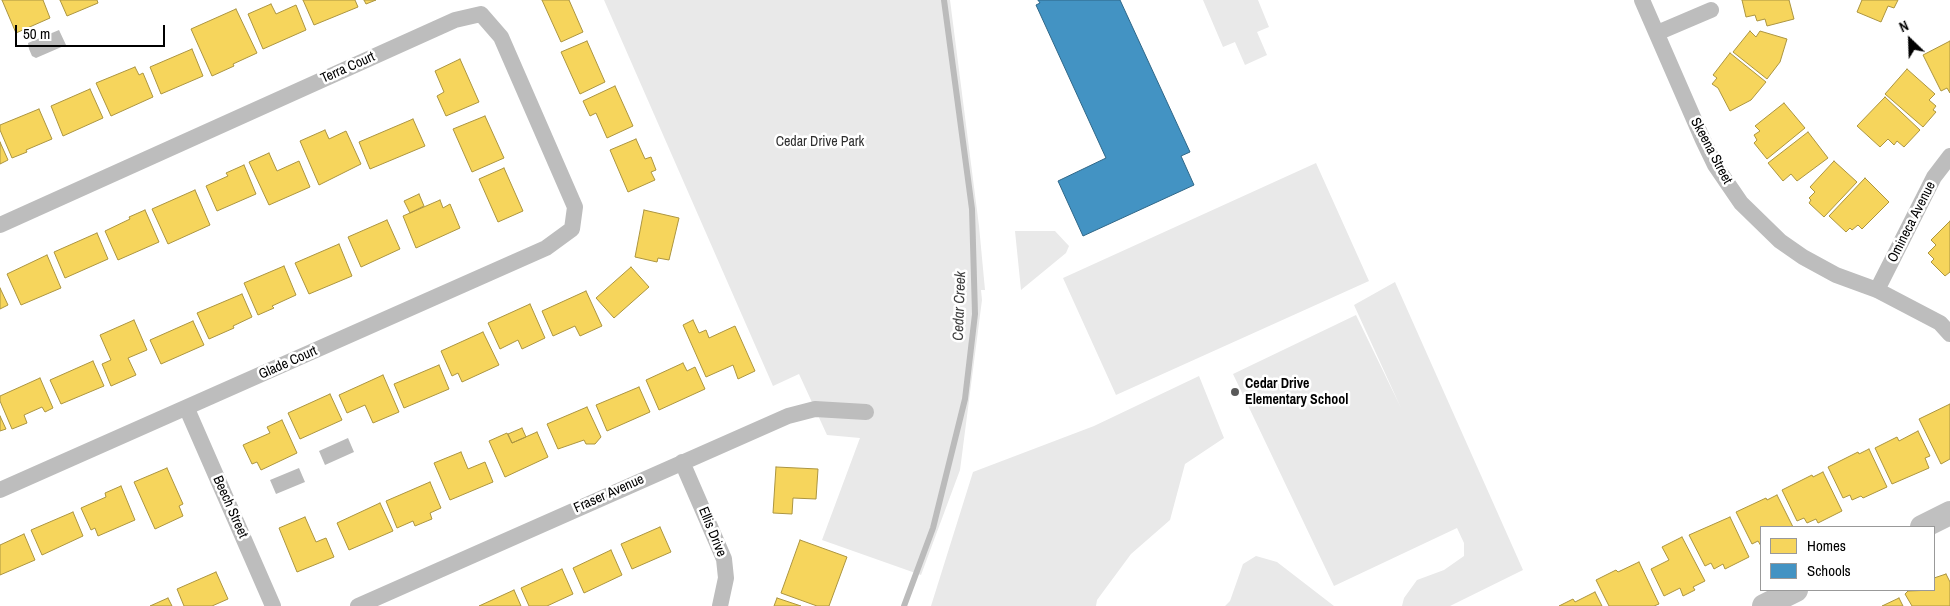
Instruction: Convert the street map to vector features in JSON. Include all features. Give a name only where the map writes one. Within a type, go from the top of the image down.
[{"type":"street","name":"Skeena Street","points":[[1642,0],[1715,165],[1741,203],[1780,241],[1803,257],[1836,275],[1878,290],[1940,323],[1950,334]]},
{"type":"street","points":[[1657,33],[1711,10]]},
{"type":"street","name":"Terra Court","points":[[0,225],[455,20],[482,14],[501,37],[575,207],[572,229]]},
{"type":"street","name":"Omineca Avenue","points":[[1878,290],[1934,177],[1950,156]]},
{"type":"street","name":"Glade Court","points":[[0,490],[187,409],[546,248],[572,229]]},
{"type":"street","name":"Fraser Avenue","points":[[358,606],[682,462],[805,410],[815,408],[866,412]]},
{"type":"street","name":"Beech Street","points":[[187,409],[273,606]]},
{"type":"street","name":"Ellis Drive","points":[[682,462],[724,559],[726,578],[720,606]]},
{"type":"street","points":[[1924,526],[1950,513]]},
{"type":"street","points":[[1764,606],[1794,591]]},
{"type":"green space","name":"Cedar Drive Park","points":[[604,0],[950,0],[979,226],[985,290],[981,290],[982,300],[960,470],[921,575],[822,540],[860,438],[827,435],[799,374],[773,386]]},
{"type":"green space","points":[[1203,0],[1258,0],[1269,27],[1257,32],[1267,55],[1245,65],[1235,42],[1223,47]]},
{"type":"green space","points":[[1316,163],[1369,281],[1116,395],[1063,278]]},
{"type":"green space","points":[[1015,231],[1055,231],[1069,246],[1066,253],[1021,290]]},
{"type":"green space","points":[[1395,282],[1523,570],[1450,606],[1402,606],[1404,598],[1417,580],[1444,570],[1464,556],[1464,543],[1457,528],[1334,586],[1233,374],[1356,315],[1401,408],[1354,305]]},
{"type":"green space","points":[[1199,376],[1224,438],[1185,464],[1170,520],[1131,554],[1097,600],[1096,606],[931,606],[973,472],[1094,426]]},
{"type":"green space","points":[[1256,556],[1277,562],[1334,606],[1225,606],[1230,601],[1243,564]]},
{"type":"shaded area","points":[[59,30],[66,45],[36,58],[32,56],[28,43]]},
{"type":"shaded area","points":[[348,438],[354,452],[325,465],[319,451]]},
{"type":"shaded area","points":[[299,468],[305,482],[276,494],[270,480]]},
{"type":"building: Homes","points":[[2,0],[43,0],[50,18],[16,33]]},
{"type":"building: Homes","points":[[60,0],[97,0],[98,3],[67,16]]},
{"type":"building: Homes","points":[[303,0],[355,0],[358,7],[314,25]]},
{"type":"building: Homes","points":[[364,0],[376,0],[366,4]]},
{"type":"building: Homes","points":[[542,0],[569,0],[583,32],[561,42]]},
{"type":"building: Homes","points":[[1742,0],[1789,0],[1794,19],[1767,26],[1765,19],[1757,21],[1755,15],[1746,17]]},
{"type":"building: Homes","points":[[1862,0],[1898,0],[1894,8],[1888,6],[1881,22],[1857,12]]},
{"type":"building: Homes","points":[[271,4],[276,14],[296,5],[306,30],[263,49],[248,14]]},
{"type":"building: Homes","points":[[236,9],[257,53],[212,76],[191,29]]},
{"type":"building: Homes","points":[[1750,31],[1756,37],[1760,31],[1787,39],[1780,62],[1767,79],[1733,52]]},
{"type":"building: Homes","points":[[587,41],[605,82],[580,94],[561,52]]},
{"type":"building: Homes","points":[[1950,41],[1950,93],[1947,88],[1941,91],[1923,55]]},
{"type":"building: Homes","points":[[192,49],[203,76],[161,94],[150,67]]},
{"type":"building: Homes","points":[[1730,53],[1766,82],[1751,100],[1730,111],[1718,88],[1712,84],[1717,78],[1713,75]]},
{"type":"building: Homes","points":[[460,59],[479,102],[446,116],[437,96],[444,92],[435,71]]},
{"type":"building: Homes","points":[[135,67],[139,75],[143,73],[153,97],[111,116],[96,83]]},
{"type":"building: Homes","points":[[1907,69],[1935,94],[1929,100],[1936,106],[1933,110],[1936,112],[1923,127],[1885,94]]},
{"type":"building: Homes","points":[[615,86],[633,126],[607,138],[596,113],[590,116],[583,101]]},
{"type":"building: Homes","points":[[90,89],[103,118],[63,136],[51,106]]},
{"type":"building: Homes","points":[[1885,97],[1920,130],[1904,147],[1897,141],[1894,145],[1888,139],[1880,147],[1857,126]]},
{"type":"building: Homes","points":[[1784,103],[1805,128],[1767,159],[1754,143],[1757,140],[1754,135],[1760,131],[1755,126]]},
{"type":"building: Homes","points":[[39,109],[52,139],[12,158],[0,130],[0,125]]},
{"type":"building: Homes","points":[[485,116],[504,158],[472,172],[453,129]]},
{"type":"building: Homes","points":[[413,119],[425,146],[370,169],[359,142]]},
{"type":"building: Homes","points":[[325,130],[329,139],[346,131],[361,164],[319,185],[300,141]]},
{"type":"building: Homes","points":[[1808,132],[1828,158],[1797,181],[1791,174],[1783,181],[1768,163]]},
{"type":"building: Homes","points":[[636,139],[645,159],[651,157],[656,170],[651,172],[655,180],[628,192],[610,150]]},
{"type":"building: Homes","points":[[0,142],[8,160],[0,164]]},
{"type":"building: Homes","points":[[269,153],[277,171],[299,161],[310,187],[269,205],[249,162]]},
{"type":"building: Homes","points":[[1834,161],[1857,182],[1824,217],[1809,203],[1811,200],[1809,198],[1815,192],[1810,187]]},
{"type":"building: Homes","points":[[244,165],[256,194],[217,211],[206,186],[228,176],[226,173]]},
{"type":"building: Homes","points":[[504,168],[523,211],[498,222],[479,179]]},
{"type":"building: Homes","points":[[1865,178],[1889,202],[1862,229],[1858,225],[1846,232],[1829,216]]},
{"type":"building: Homes","points":[[195,190],[210,225],[168,244],[152,209]]},
{"type":"building: Homes","points":[[419,194],[424,206],[410,213],[404,201]]},
{"type":"building: Homes","points":[[440,200],[443,208],[450,204],[460,228],[416,248],[403,216]]},
{"type":"building: Homes","points":[[145,210],[159,242],[118,260],[105,231]]},
{"type":"building: Homes","points":[[644,210],[679,218],[669,260],[658,258],[657,262],[635,257]]},
{"type":"building: Homes","points":[[387,220],[400,249],[361,267],[348,237]]},
{"type":"building: Homes","points":[[1950,221],[1950,272],[1945,276],[1931,262],[1934,259],[1928,253],[1936,245],[1931,240]]},
{"type":"building: Homes","points":[[97,233],[108,259],[65,278],[54,252]]},
{"type":"building: Homes","points":[[339,244],[352,276],[309,294],[295,263]]},
{"type":"building: Homes","points":[[47,255],[61,288],[21,305],[7,274]]},
{"type":"building: Homes","points":[[284,266],[296,295],[258,315],[244,283]]},
{"type":"building: Homes","points":[[631,267],[649,287],[614,318],[596,298]]},
{"type":"building: Homes","points":[[0,288],[8,305],[0,309]]},
{"type":"building: Homes","points":[[586,291],[602,326],[580,336],[575,326],[553,336],[542,311]]},
{"type":"building: Homes","points":[[242,294],[252,317],[233,326],[234,328],[209,339],[197,313]]},
{"type":"building: Homes","points":[[530,304],[545,338],[522,349],[518,340],[500,349],[488,323]]},
{"type":"building: Homes","points":[[134,320],[147,350],[128,358],[136,375],[111,386],[102,364],[111,360],[100,335]]},
{"type":"building: Homes","points":[[693,320],[699,333],[706,330],[709,338],[735,326],[755,371],[738,379],[733,365],[706,377],[683,325]]},
{"type":"building: Homes","points":[[193,321],[204,345],[161,364],[150,340]]},
{"type":"building: Homes","points":[[483,332],[499,365],[462,382],[458,373],[452,376],[441,351]]},
{"type":"building: Homes","points":[[93,361],[104,386],[61,404],[50,380]]},
{"type":"building: Homes","points":[[683,363],[687,371],[695,367],[705,389],[659,410],[646,380]]},
{"type":"building: Homes","points":[[439,365],[449,389],[404,408],[394,384]]},
{"type":"building: Homes","points":[[383,375],[399,412],[373,423],[365,405],[347,413],[339,395]]},
{"type":"building: Homes","points":[[40,378],[53,408],[45,412],[42,407],[24,415],[27,423],[12,429],[0,401],[0,396]]},
{"type":"building: Homes","points":[[639,387],[650,412],[607,431],[596,405]]},
{"type":"building: Homes","points":[[330,394],[342,420],[300,439],[288,413]]},
{"type":"building: Homes","points":[[1950,404],[1950,459],[1941,464],[1919,419]]},
{"type":"building: Homes","points":[[587,407],[601,437],[595,444],[586,444],[584,440],[558,449],[547,424]]},
{"type":"building: Homes","points":[[0,416],[6,429],[0,431]]},
{"type":"building: Homes","points":[[282,420],[297,453],[261,470],[257,462],[252,464],[243,445],[270,433],[267,427]]},
{"type":"building: Homes","points":[[522,428],[526,437],[512,443],[508,434]]},
{"type":"building: Homes","points":[[1918,431],[1930,456],[1925,458],[1929,468],[1892,484],[1875,448],[1897,437],[1899,441]]},
{"type":"building: Homes","points":[[537,432],[548,457],[505,477],[489,441],[507,433],[512,443]]},
{"type":"building: Homes","points":[[1869,449],[1887,487],[1863,498],[1861,496],[1852,500],[1850,495],[1843,498],[1828,467],[1858,452],[1859,454]]},
{"type":"building: Homes","points":[[461,452],[468,469],[485,462],[493,482],[450,500],[434,463]]},
{"type":"building: Homes","points":[[776,467],[818,469],[816,499],[793,498],[792,514],[773,513]]},
{"type":"building: Homes","points":[[167,468],[183,504],[179,506],[183,516],[155,529],[134,482]]},
{"type":"building: Homes","points":[[1823,472],[1842,511],[1818,523],[1816,519],[1807,523],[1804,518],[1797,521],[1782,490],[1812,475],[1813,477]]},
{"type":"building: Homes","points":[[430,482],[441,508],[430,513],[432,519],[415,526],[413,521],[397,528],[386,501]]},
{"type":"building: Homes","points":[[121,486],[135,520],[98,536],[95,528],[91,530],[81,508],[106,497],[105,493]]},
{"type":"building: Homes","points":[[1777,495],[1792,526],[1760,526],[1760,544],[1758,541],[1752,544],[1736,512],[1766,498],[1767,500]]},
{"type":"building: Homes","points":[[380,503],[393,531],[349,550],[337,523]]},
{"type":"building: Homes","points":[[73,512],[83,536],[42,555],[31,530]]},
{"type":"building: Homes","points":[[305,517],[316,542],[326,538],[334,557],[297,572],[279,528]]},
{"type":"building: Homes","points":[[1730,517],[1749,557],[1725,569],[1723,564],[1714,569],[1711,563],[1705,566],[1689,535]]},
{"type":"building: Homes","points":[[660,527],[671,552],[632,569],[621,544]]},
{"type":"building: Homes","points":[[24,534],[35,560],[0,575],[0,545]]},
{"type":"building: Homes","points":[[1682,537],[1705,581],[1693,587],[1695,590],[1683,596],[1680,588],[1664,596],[1651,569],[1669,560],[1662,547]]},
{"type":"building: Homes","points":[[800,540],[847,557],[829,606],[817,606],[781,593]]},
{"type":"building: Homes","points":[[611,550],[622,575],[584,593],[573,568]]},
{"type":"building: Homes","points":[[1639,562],[1659,604],[1654,606],[1609,606],[1596,580],[1616,570],[1618,572]]},
{"type":"building: Homes","points":[[562,569],[573,594],[547,606],[529,606],[521,588]]},
{"type":"building: Homes","points":[[216,572],[228,599],[212,606],[184,606],[177,589]]},
{"type":"building: Homes","points":[[1946,574],[1950,582],[1950,606],[1912,606],[1905,594],[1908,591],[1935,591],[1935,578]]},
{"type":"building: Homes","points":[[514,590],[521,606],[479,606]]},
{"type":"building: Homes","points":[[1595,592],[1602,606],[1559,606],[1573,599],[1575,602]]},
{"type":"building: Homes","points":[[168,598],[172,606],[150,606]]},
{"type":"building: Homes","points":[[777,598],[801,606],[774,606]]},
{"type":"building: Homes","points":[[1899,598],[1903,606],[1882,606]]},
{"type":"building: Schools","points":[[1038,0],[1120,0],[1190,152],[1181,156],[1194,185],[1083,236],[1058,181],[1106,158],[1036,5],[1040,3]]},
{"type":"waterway","name":"Cedar Creek","points":[[904,606],[933,528],[965,399],[975,314],[972,209],[944,0]]},
{"type":"place","name":"Cedar Drive Elementary School","points":[[1235,392]]}]
